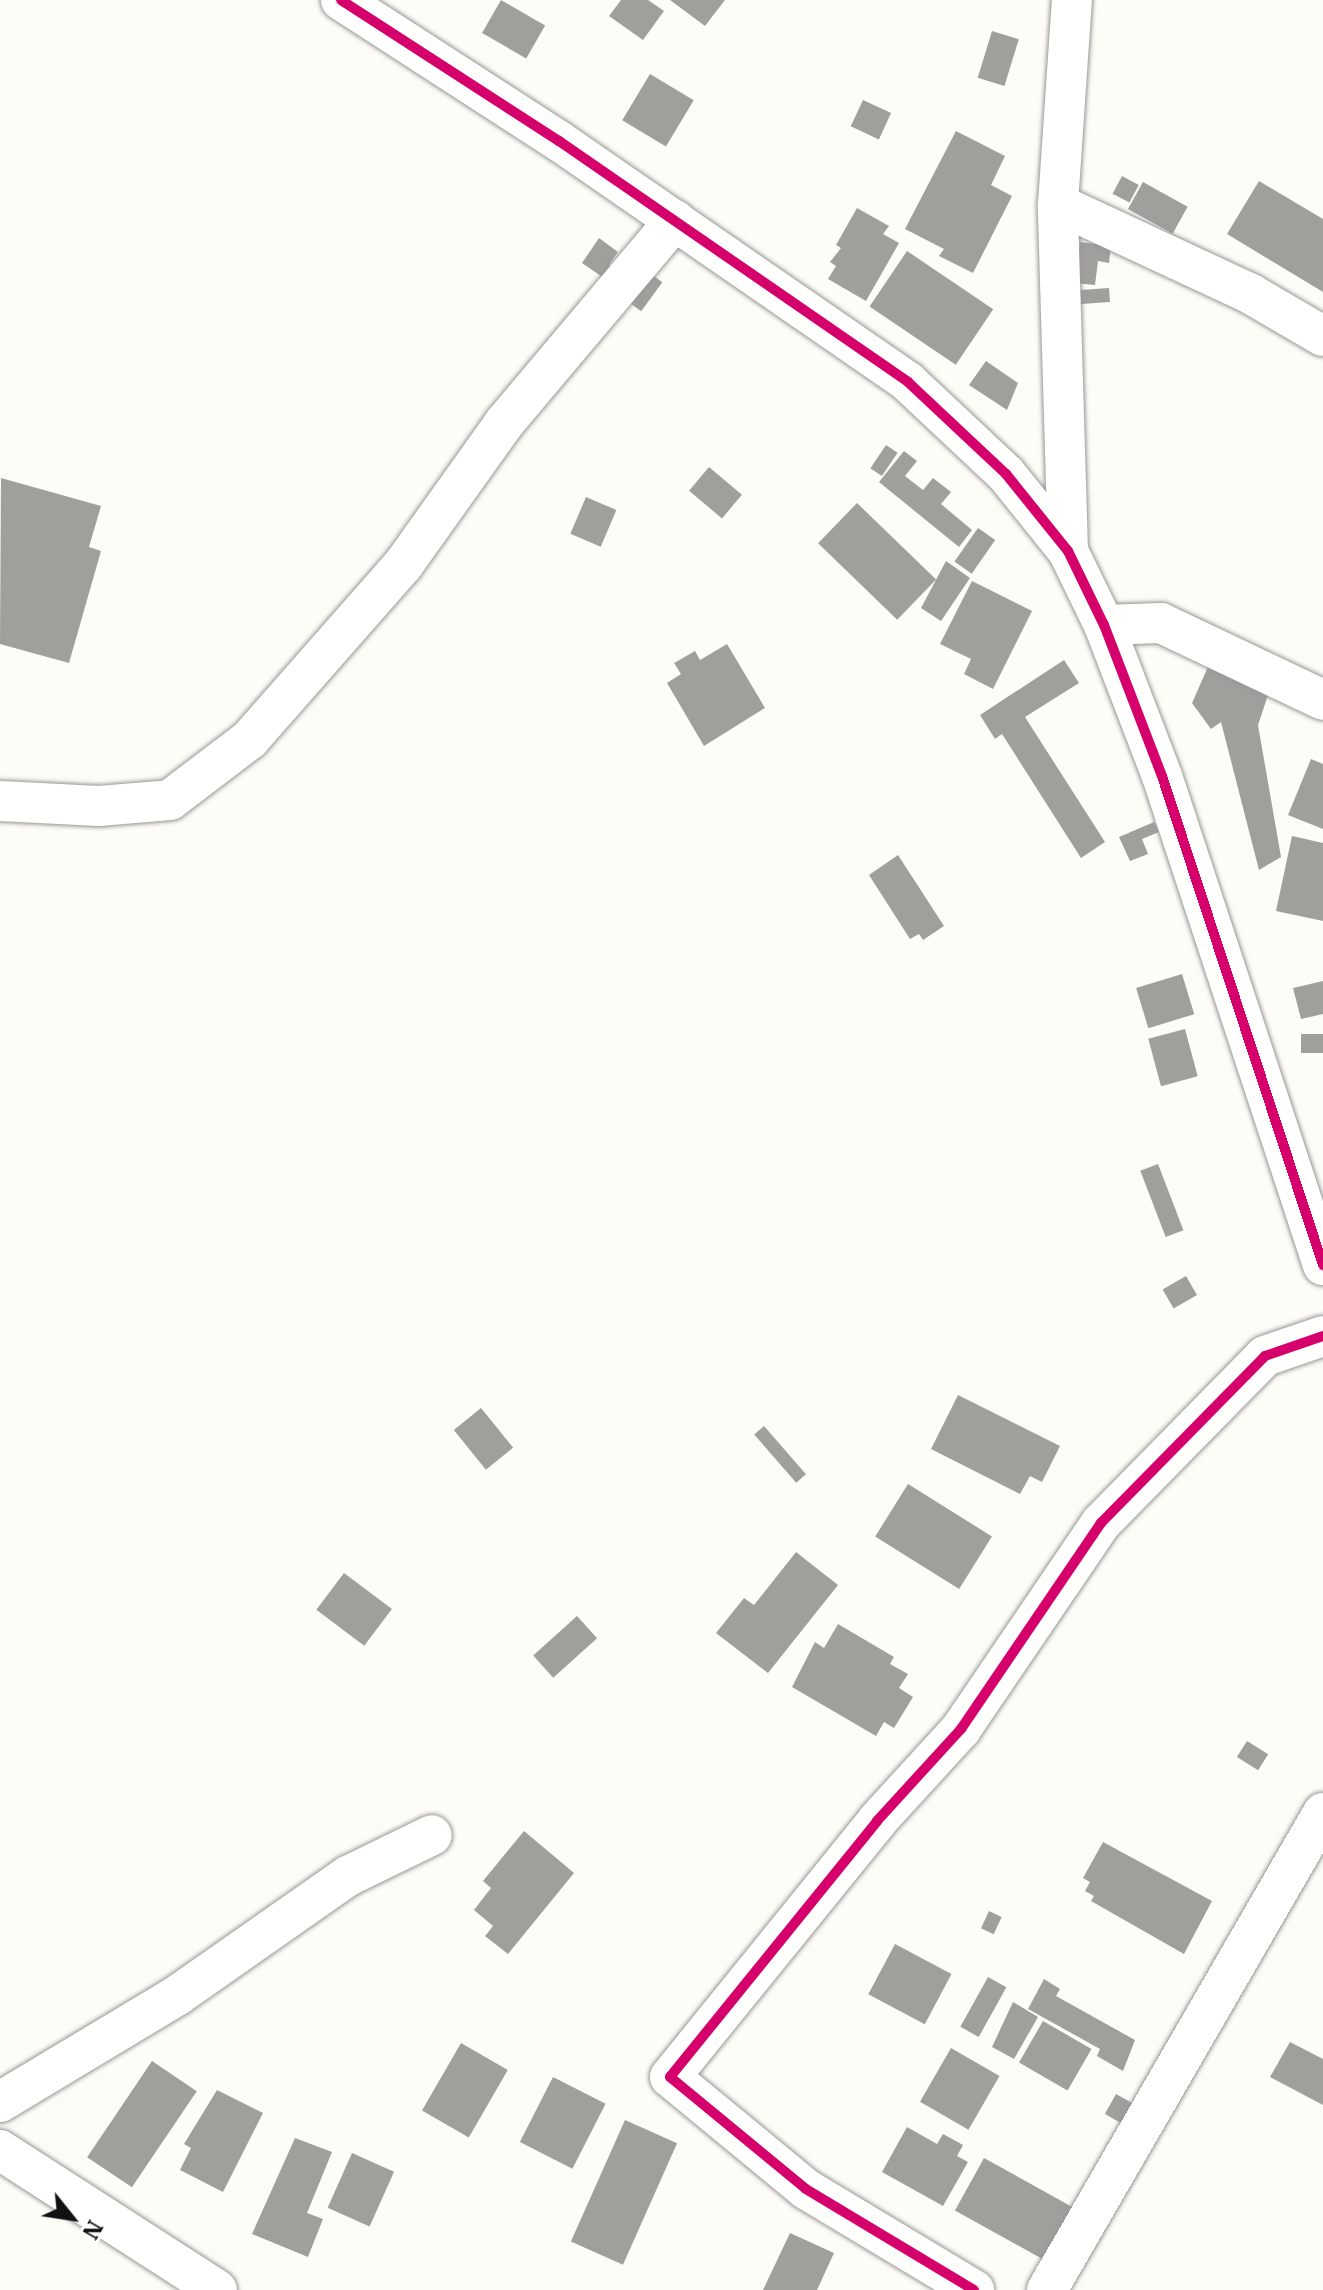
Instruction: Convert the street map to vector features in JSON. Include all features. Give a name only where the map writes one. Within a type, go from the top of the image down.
[{"type":"street","points":[[341,0],[675,220],[908,382],[1006,474],[1068,551],[1104,625],[1162,776],[1323,1265]]},
{"type":"street","points":[[1068,551],[1058,204],[1072,0]]},
{"type":"street","points":[[1058,204],[1251,294],[1323,336]]},
{"type":"street","points":[[0,801],[99,806],[170,800],[250,739],[403,565],[505,422],[675,220]]},
{"type":"street","points":[[1104,625],[1161,623],[1323,700]]},
{"type":"street","points":[[974,2290],[806,2189],[670,2077],[877,1821],[961,1729],[1101,1523],[1265,1356],[1323,1336]]},
{"type":"street","points":[[1047,2290],[1323,1813]]},
{"type":"street","points":[[0,2102],[178,1995],[348,1876],[432,1835]]},
{"type":"street","points":[[0,2150],[136,2233],[217,2290]]},
{"type":"building","points":[[501,0],[545,25],[526,58],[482,33]]},
{"type":"building","points":[[621,0],[648,0],[664,11],[643,40],[609,16]]},
{"type":"building","points":[[670,0],[725,0],[705,26]]},
{"type":"building","points":[[992,31],[1019,39],[1004,86],[978,78]]},
{"type":"building","points":[[650,74],[694,100],[666,147],[622,120]]},
{"type":"building","points":[[863,100],[891,113],[879,139],[851,126]]},
{"type":"building","points":[[956,131],[1005,156],[991,185],[1012,196],[973,273],[939,256],[944,249],[905,229]]},
{"type":"building","points":[[1122,176],[1139,185],[1129,203],[1113,194]]},
{"type":"building","points":[[1259,181],[1323,219],[1323,292],[1227,234]]},
{"type":"building","points":[[1143,182],[1188,207],[1173,234],[1128,209]]},
{"type":"building","points":[[857,208],[889,226],[883,234],[899,243],[866,301],[828,279],[836,266],[830,262],[841,248],[836,245]]},
{"type":"building","points":[[599,238],[618,252],[609,265],[619,272],[611,283],[582,263]]},
{"type":"building","points":[[1080,242],[1111,246],[1109,263],[1098,261],[1095,285],[1075,283]]},
{"type":"building","points":[[907,251],[993,309],[956,365],[870,307]]},
{"type":"building","points":[[647,271],[662,282],[641,311],[626,300]]},
{"type":"building","points":[[1109,288],[1110,302],[1081,304],[1080,290]]},
{"type":"building","points":[[986,361],[1018,383],[1007,410],[969,385]]},
{"type":"building","points":[[886,445],[898,453],[882,476],[870,468]]},
{"type":"building","points":[[904,451],[917,461],[905,476],[923,490],[933,478],[951,492],[941,504],[972,530],[959,547],[879,482]]},
{"type":"building","points":[[709,467],[742,495],[722,518],[689,491]]},
{"type":"building","points":[[1,478],[101,506],[89,547],[101,551],[69,663],[0,644]]},
{"type":"building","points":[[586,497],[616,510],[601,547],[570,534]]},
{"type":"building","points":[[857,503],[936,579],[897,620],[818,543]]},
{"type":"building","points":[[978,528],[995,540],[972,574],[954,562]]},
{"type":"building","points":[[946,561],[970,578],[941,621],[921,608]]},
{"type":"building","points":[[972,581],[1032,611],[993,689],[964,674],[971,659],[940,644]]},
{"type":"building","points":[[727,644],[765,708],[704,746],[667,683],[681,674],[674,663],[695,651],[700,660]]},
{"type":"building","points":[[1064,660],[1079,683],[1025,717],[1105,842],[1081,858],[1002,734],[995,739],[980,715]]},
{"type":"building","points":[[1211,660],[1269,692],[1258,725],[1281,857],[1259,870],[1221,722],[1211,729],[1192,703]]},
{"type":"building","points":[[1311,759],[1323,764],[1323,829],[1288,815]]},
{"type":"building","points":[[1154,822],[1159,832],[1142,839],[1148,854],[1130,861],[1119,837]]},
{"type":"building","points":[[1292,836],[1323,843],[1323,921],[1276,911]]},
{"type":"building","points":[[898,855],[944,926],[923,940],[919,934],[910,939],[869,875]]},
{"type":"building","points":[[1182,974],[1194,1014],[1148,1028],[1136,988]]},
{"type":"building","points":[[1323,981],[1323,1014],[1301,1019],[1293,988]]},
{"type":"building","points":[[1185,1029],[1198,1076],[1161,1086],[1148,1039]]},
{"type":"building","points":[[1301,1034],[1323,1034],[1323,1053],[1301,1053]]},
{"type":"building","points":[[1158,1164],[1183,1230],[1166,1237],[1140,1171]]},
{"type":"building","points":[[1186,1276],[1197,1295],[1174,1309],[1163,1290]]},
{"type":"building","points":[[958,1395],[1060,1446],[1042,1482],[1030,1476],[1020,1494],[931,1449]]},
{"type":"building","points":[[481,1408],[513,1448],[486,1470],[454,1430]]},
{"type":"building","points":[[764,1426],[806,1474],[796,1483],[754,1435]]},
{"type":"building","points":[[908,1484],[992,1536],[959,1589],[875,1537]]},
{"type":"building","points":[[796,1552],[838,1585],[768,1673],[716,1633],[744,1598],[754,1605]]},
{"type":"building","points":[[344,1573],[392,1609],[364,1646],[316,1610]]},
{"type":"building","points":[[577,1616],[597,1638],[553,1678],[533,1655]]},
{"type":"building","points":[[838,1624],[894,1657],[890,1664],[908,1674],[899,1688],[913,1697],[894,1728],[884,1722],[876,1736],[792,1687],[815,1642],[824,1648]]},
{"type":"building","points":[[1247,1741],[1268,1754],[1258,1770],[1237,1757]]},
{"type":"building","points":[[524,1831],[574,1873],[508,1954],[485,1936],[493,1926],[474,1910],[491,1888],[483,1881]]},
{"type":"building","points":[[1103,1842],[1212,1901],[1184,1954],[1091,1901],[1094,1896],[1085,1891],[1090,1882],[1083,1878]]},
{"type":"building","points":[[989,1911],[1002,1917],[994,1934],[981,1928]]},
{"type":"building","points":[[895,1944],[952,1974],[925,2024],[868,1994]]},
{"type":"building","points":[[988,1977],[1006,1987],[979,2037],[960,2027]]},
{"type":"building","points":[[1044,1979],[1060,1989],[1056,1996],[1135,2040],[1123,2071],[1097,2056],[1100,2049],[1028,2009]]},
{"type":"building","points":[[1013,2002],[1038,2017],[1014,2059],[992,2047]]},
{"type":"building","points":[[1043,2021],[1091,2049],[1067,2091],[1019,2063]]},
{"type":"building","points":[[1290,2042],[1323,2059],[1323,2105],[1270,2077]]},
{"type":"building","points":[[461,2043],[508,2070],[469,2138],[422,2111]]},
{"type":"building","points":[[951,2048],[999,2076],[968,2130],[920,2102]]},
{"type":"building","points":[[152,2061],[197,2091],[132,2187],[87,2157]]},
{"type":"building","points":[[553,2077],[606,2104],[572,2169],[520,2142]]},
{"type":"building","points":[[217,2090],[263,2113],[223,2192],[180,2170],[191,2148],[184,2144]]},
{"type":"building","points":[[1116,2094],[1141,2108],[1130,2128],[1105,2114]]},
{"type":"building","points":[[625,2120],[677,2143],[623,2265],[571,2242]]},
{"type":"building","points":[[907,2127],[937,2144],[943,2134],[963,2145],[957,2156],[968,2162],[943,2206],[882,2172]]},
{"type":"building","points":[[295,2138],[332,2152],[307,2213],[323,2219],[308,2257],[252,2234]]},
{"type":"building","points":[[352,2153],[394,2172],[370,2227],[328,2208]]},
{"type":"building","points":[[984,2158],[1073,2207],[1044,2260],[955,2210]]},
{"type":"building","points":[[790,2233],[834,2253],[817,2290],[763,2290]]},
{"type":"cycle path","points":[[341,0],[559,141],[908,382],[1006,474],[1068,551],[1104,625],[1162,776],[1323,1265]]},
{"type":"cycle path","points":[[974,2290],[806,2189],[670,2077],[877,1821],[961,1729],[1101,1523],[1265,1356],[1323,1336]]}]
